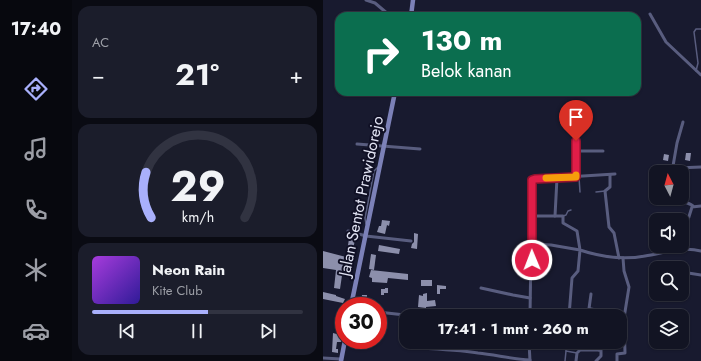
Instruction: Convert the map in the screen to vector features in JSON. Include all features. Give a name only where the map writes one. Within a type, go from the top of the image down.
[{"type":"main road","points":[[412,12],[413,0]]},
{"type":"main road","name":"Jalan Sentot Prawidorejo","points":[[355,297],[394,96]]},
{"type":"main road","points":[[341,360],[343,349]]},
{"type":"street","points":[[366,0],[375,3],[386,12]]},
{"type":"street","points":[[650,14],[666,42],[701,75]]},
{"type":"street","points":[[673,165],[683,122]]},
{"type":"street","points":[[576,141],[577,177]]},
{"type":"street","points":[[357,144],[419,149]]},
{"type":"street","points":[[576,151],[603,151]]},
{"type":"street","points":[[689,168],[701,167]]},
{"type":"street","points":[[530,309],[532,180],[615,174]]},
{"type":"street","points":[[610,175],[611,187],[605,191],[609,227],[614,233],[619,258]]},
{"type":"street","points":[[555,216],[557,178]]},
{"type":"street","points":[[689,204],[693,206],[701,206]]},
{"type":"street","points":[[689,218],[693,206]]},
{"type":"street","points":[[532,216],[563,216],[563,223],[577,231],[580,250],[578,271],[572,278],[570,309]]},
{"type":"street","points":[[347,231],[366,236],[411,241]]},
{"type":"street","points":[[531,244],[551,245],[580,250],[606,257],[619,258],[645,257],[660,253]]},
{"type":"street","points":[[689,249],[701,251]]},
{"type":"street","points":[[617,361],[617,354],[625,353],[624,318],[629,288],[624,271],[623,258]]},
{"type":"street","points":[[689,273],[701,275]]},
{"type":"street","points":[[481,288],[513,296],[530,298]]},
{"type":"street","points":[[589,308],[591,294]]},
{"type":"street","points":[[387,313],[399,314]]},
{"type":"street","points":[[449,349],[511,359],[530,360],[529,349]]},
{"type":"street","points":[[575,361],[577,353],[581,350],[599,350],[601,351],[601,356],[596,361]]},
{"type":"street","points":[[323,358],[341,360]]},
{"type":"lane","points":[[696,70],[698,61],[694,32],[701,29]]},
{"type":"lane","points":[[577,177],[580,192]]},
{"type":"lane","points":[[596,192],[605,191]]},
{"type":"lane","points":[[563,216],[566,216],[568,211],[571,210]]},
{"type":"lane","points":[[589,308],[595,309]]},
{"type":"lane","points":[[565,361],[566,351],[577,353]]},
{"type":"building","points":[[686,153],[691,153],[690,161],[685,160]]},
{"type":"building","points":[[664,154],[669,155],[668,161],[663,160]]},
{"type":"building","points":[[358,206],[361,206],[357,228],[354,228]]},
{"type":"building","points":[[382,220],[390,221],[389,226],[387,225],[385,234],[377,232],[379,226],[381,226]]},
{"type":"building","points":[[414,233],[418,234],[417,249],[411,248],[414,242]]},
{"type":"building","points":[[349,239],[355,240],[350,263],[344,262],[340,289],[334,288],[336,270],[323,268],[323,251],[346,257]]},
{"type":"building","points":[[379,245],[400,249],[399,254],[378,251]]},
{"type":"building","points":[[371,254],[376,255],[374,270],[369,269]]},
{"type":"building","points":[[371,270],[408,274],[408,280],[388,278],[387,283],[372,282],[372,278],[369,277]]},
{"type":"building","points":[[421,280],[432,280],[432,286],[421,286]]},
{"type":"building","points":[[437,285],[446,286],[446,289],[440,289],[440,294],[437,294]]},
{"type":"building","points":[[388,288],[388,293],[381,295],[381,289]]},
{"type":"building","points":[[323,292],[339,297],[335,297],[335,301],[323,299]]},
{"type":"building","points":[[427,293],[427,301],[435,300],[436,306],[426,308],[418,307],[419,295],[423,296],[423,294]]},
{"type":"building","points":[[362,295],[367,295],[367,297],[362,297]]},
{"type":"building","points":[[333,333],[335,334],[335,349],[338,349],[338,353],[332,352]]},
{"type":"slow traffic","points":[[546,178],[576,177],[576,175]]},
{"type":"route","points":[[532,260],[532,180],[576,177],[576,141]]}]
